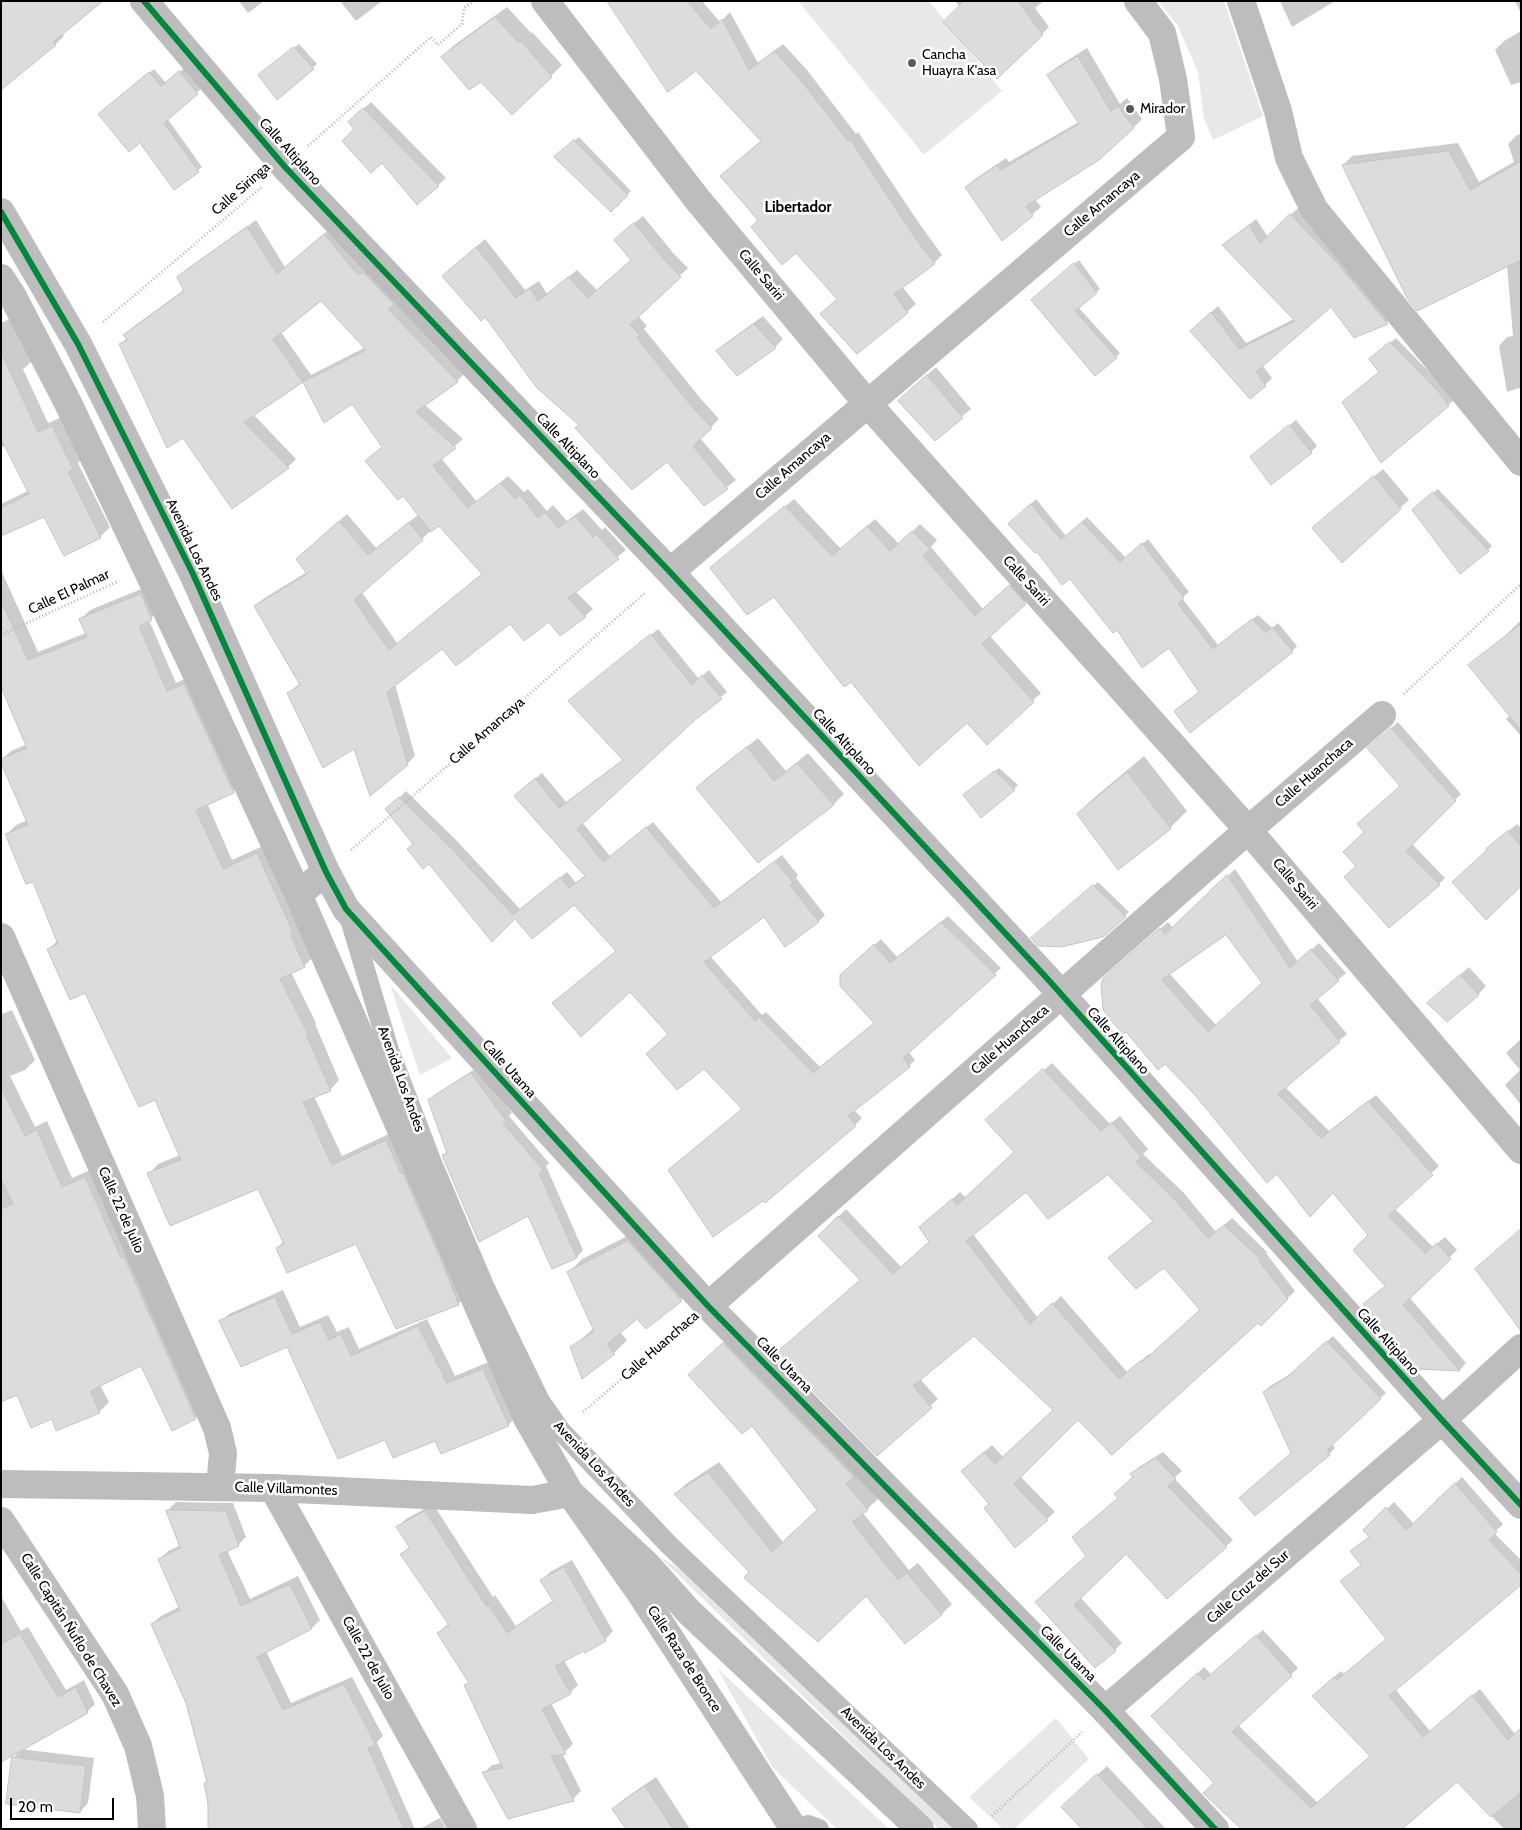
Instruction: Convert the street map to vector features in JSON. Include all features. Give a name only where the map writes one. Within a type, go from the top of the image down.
[{"type":"street","name":"Calle Altiplano","points":[[144,1],[285,167],[670,572],[1061,995],[1442,1420],[1521,1505]]},
{"type":"street","name":"Calle Sariri","points":[[545,1],[697,199],[867,403],[1248,830],[1521,1150]]},
{"type":"street","name":"Calle Amancaya","points":[[670,572],[1181,137],[1173,79],[1162,33],[1138,1]]},
{"type":"street","points":[[1241,1],[1278,111],[1289,158],[1314,209],[1521,462]]},
{"type":"street","name":"Avenida Los Andes","points":[[1,212],[78,344],[193,574],[326,872],[346,909]]},
{"type":"street","name":"Avenida Los Andes","points":[[1,278],[12,295],[68,404],[189,658],[298,894],[527,1418],[570,1493],[648,1566],[689,1612],[920,1829]]},
{"type":"street","name":"Calle Huanchaca","points":[[708,1306],[1248,830],[1382,715]]},
{"type":"street","points":[[298,894],[326,872]]},
{"type":"street","name":"Calle Utama","points":[[346,909],[708,1306],[1106,1710],[1215,1829]]},
{"type":"street","name":"Calle 22 de Julio","points":[[1,937],[217,1428],[223,1453],[220,1488]]},
{"type":"street","name":"Calle Cruz del Sur","points":[[1106,1710],[1442,1420],[1521,1348]]},
{"type":"street","name":"Calle Villamontes","points":[[1,1484],[273,1488],[532,1500],[570,1493]]},
{"type":"street","name":"Calle 22 de Julio","points":[[273,1488],[463,1829]]},
{"type":"street","name":"Calle Raza de Bronce","points":[[570,1493],[641,1594],[794,1829]]},
{"type":"street","name":"Calle Capitán Ñuflo de Chavez","points":[[1,1521],[115,1694],[138,1746],[150,1796],[152,1829]]},
{"type":"lane","name":"Avenida Los Andes","points":[[346,909],[389,1050],[432,1163],[485,1288],[540,1401],[561,1431],[669,1545],[977,1825]]},
{"type":"lane","points":[[798,1829],[808,1824],[818,1829]]},
{"type":"path","points":[[1382,715],[1521,584]]},
{"type":"path","points":[[977,1825],[1106,1710]]},
{"type":"shaded area","name":"Cancha Huayra K'asa","points":[[798,1],[929,1],[1002,91],[924,155]]},
{"type":"shaded area","points":[[1158,1],[1224,1],[1263,116],[1213,140],[1204,119],[1198,72],[1178,26]]},
{"type":"shaded area","points":[[390,984],[452,1058],[420,1075]]},
{"type":"shaded area","points":[[659,1556],[692,1577],[958,1829],[939,1829]]},
{"type":"shaded area","points":[[717,1668],[889,1829],[837,1829],[773,1768]]},
{"type":"shaded area","points":[[1056,1718],[1089,1759],[1014,1829],[1003,1829],[969,1797]]},
{"type":"building","points":[[1,1],[103,1],[53,42],[56,45],[1,90]]},
{"type":"building","points":[[607,1],[687,1],[711,29],[722,19],[749,70],[774,51],[799,78],[848,141],[850,139],[913,235],[935,264],[894,294],[908,313],[857,354],[820,314],[837,299],[796,253],[782,265],[751,227],[758,220],[720,176],[761,141],[696,71],[668,92]]},
{"type":"building","points":[[964,1],[1018,1],[1043,35],[997,79],[943,22]]},
{"type":"building","points":[[495,17],[519,43],[521,41],[552,77],[512,115],[481,82],[469,90],[441,57]]},
{"type":"building","points":[[294,47],[314,69],[277,100],[258,75]]},
{"type":"building","points":[[1078,56],[1111,111],[1118,106],[1134,128],[1099,160],[1026,206],[1033,216],[1002,241],[965,187],[997,165],[1000,170],[1079,124],[1047,75]]},
{"type":"building","points":[[179,71],[198,94],[164,123],[199,172],[174,190],[140,143],[129,152],[98,114],[149,72],[161,86]]},
{"type":"building","points":[[363,108],[439,186],[417,205],[382,163],[371,173],[342,141],[354,129],[348,122]]},
{"type":"building","points":[[574,140],[628,195],[611,212],[554,157]]},
{"type":"building","points":[[1449,151],[1470,190],[1521,161],[1521,260],[1417,311],[1407,298],[1342,165]]},
{"type":"building","points":[[1290,214],[1337,263],[1388,324],[1354,338],[1331,307],[1256,372],[1266,386],[1250,399],[1190,331],[1211,312],[1239,349],[1295,321],[1222,245],[1249,225],[1260,243]]},
{"type":"building","points":[[634,223],[681,277],[630,325],[640,335],[637,338],[693,408],[712,428],[693,446],[728,489],[704,506],[667,462],[632,490],[575,428],[579,425],[537,388],[485,317],[481,321],[442,276],[476,247],[516,298],[530,288],[538,301],[568,277],[588,298],[631,260],[614,240]]},
{"type":"building","points":[[247,227],[277,274],[324,234],[358,275],[363,272],[394,304],[388,309],[458,382],[416,412],[456,448],[433,466],[468,508],[500,483],[515,499],[520,495],[538,518],[545,512],[558,528],[575,516],[593,537],[596,534],[619,559],[568,598],[586,617],[560,636],[549,622],[524,641],[510,624],[456,666],[442,649],[387,692],[408,765],[370,796],[354,749],[323,768],[287,693],[300,685],[254,606],[307,574],[296,559],[339,521],[368,555],[409,522],[423,540],[354,600],[389,650],[482,574],[439,526],[431,532],[403,496],[398,500],[365,461],[382,447],[352,404],[324,423],[303,382],[244,422],[289,468],[232,509],[183,438],[167,448],[119,344],[128,340],[123,335],[184,291],[177,277]],"holes":[[[321,301],[366,350],[303,382],[273,340]]]},
{"type":"building","points":[[1074,263],[1097,293],[1075,311],[1117,358],[1095,376],[1031,300]]},
{"type":"building","points":[[754,324],[776,348],[737,376],[716,351]]},
{"type":"building","points":[[1390,342],[1438,391],[1449,406],[1381,463],[1342,402],[1379,372],[1369,359]]},
{"type":"building","points":[[1,352],[38,432],[52,426],[73,469],[68,472],[101,538],[64,556],[44,517],[1,536],[1,508],[29,494],[1,439]]},
{"type":"building","points":[[927,375],[963,418],[935,441],[898,401]]},
{"type":"building","points":[[1289,425],[1312,453],[1271,485],[1250,457]]},
{"type":"building","points":[[1374,476],[1401,509],[1342,563],[1312,528]]},
{"type":"building","points":[[1433,492],[1489,551],[1460,574],[1412,510]]},
{"type":"building","points":[[1031,504],[1061,540],[1082,522],[1120,562],[1142,543],[1184,598],[1178,604],[1213,649],[1252,619],[1266,633],[1272,627],[1293,652],[1190,733],[1174,711],[1199,692],[1169,648],[1142,668],[1117,630],[1113,633],[1070,579],[1062,585],[1037,552],[1035,553],[1008,524]]},
{"type":"building","points":[[785,506],[832,556],[867,526],[890,551],[912,531],[930,549],[923,556],[975,616],[1009,585],[1026,604],[982,644],[1034,702],[987,745],[967,723],[919,766],[851,682],[844,687],[774,597],[747,615],[710,568]]},
{"type":"building","points":[[141,594],[152,620],[139,626],[167,691],[184,684],[234,793],[196,810],[223,869],[257,853],[293,932],[290,933],[305,967],[280,979],[308,1034],[306,1034],[331,1091],[303,1102],[332,1165],[386,1140],[401,1174],[403,1173],[459,1305],[396,1329],[356,1244],[287,1273],[276,1248],[284,1244],[258,1189],[170,1226],[147,1173],[181,1160],[155,1100],[139,1107],[85,993],[70,1000],[47,949],[58,944],[33,882],[26,884],[5,834],[28,825],[1,763],[1,759],[27,748],[1,687],[1,601],[28,660],[87,637],[79,619]]},
{"type":"building","points":[[1521,624],[1521,730],[1468,665]]},
{"type":"building","points":[[651,634],[692,685],[702,675],[722,699],[695,720],[577,829],[603,862],[646,827],[714,908],[775,861],[793,882],[790,885],[819,922],[785,947],[764,917],[704,962],[755,1021],[759,1017],[813,1073],[874,1023],[840,986],[840,975],[874,944],[890,963],[941,922],[996,975],[903,1058],[910,1067],[848,1116],[856,1126],[765,1203],[763,1201],[713,1237],[668,1170],[742,1109],[704,1069],[677,1090],[646,1054],[668,1034],[630,992],[581,1037],[552,1003],[616,951],[574,905],[532,939],[515,919],[492,942],[429,864],[423,869],[407,849],[413,844],[385,809],[399,797],[450,847],[513,915],[560,877],[569,888],[585,876],[514,796],[535,778],[559,808],[623,760],[568,701]]},
{"type":"building","points":[[1391,728],[1456,801],[1406,851],[1440,885],[1389,928],[1344,877],[1356,866],[1343,852],[1364,832],[1357,824],[1400,786],[1367,748]]},
{"type":"building","points":[[747,747],[774,781],[797,763],[834,805],[758,863],[696,788]]},
{"type":"building","points":[[995,771],[1015,790],[981,818],[963,795]]},
{"type":"building","points":[[1127,772],[1171,829],[1118,870],[1077,814]]},
{"type":"building","points":[[1508,831],[1521,846],[1521,886],[1486,920],[1452,882],[1486,849]]},
{"type":"building","points":[[1227,875],[1290,968],[1311,949],[1339,981],[1310,1005],[1340,1042],[1278,1094],[1321,1138],[1368,1101],[1433,1175],[1388,1216],[1425,1253],[1437,1243],[1451,1259],[1403,1305],[1460,1371],[1418,1369],[1363,1304],[1385,1286],[1353,1250],[1368,1235],[1333,1193],[1310,1217],[1277,1174],[1267,1183],[1195,1095],[1165,1064],[1158,1070],[1126,1032],[1123,1035],[1103,1010],[1101,984],[1104,977],[1160,928],[1165,934]],"holes":[[[1226,935],[1262,983],[1208,1032],[1162,980]]]},
{"type":"building","points":[[1093,885],[1126,917],[1103,937],[1061,947],[1038,946],[1031,938]]},
{"type":"building","points":[[1460,975],[1479,995],[1447,1022],[1427,1003]]},
{"type":"building","points":[[1043,1069],[1101,1131],[1112,1122],[1141,1157],[1136,1162],[1175,1200],[1208,1238],[1224,1225],[1261,1260],[1259,1261],[1288,1299],[1261,1326],[1258,1323],[1112,1455],[1078,1420],[1014,1484],[1048,1520],[1015,1548],[984,1508],[989,1504],[961,1471],[984,1452],[995,1464],[1053,1410],[974,1336],[913,1386],[932,1408],[877,1456],[776,1353],[860,1280],[818,1236],[838,1216],[893,1274],[929,1242],[919,1227],[952,1199],[957,1205],[1014,1152],[985,1120]],"holes":[[[1108,1175],[1153,1221],[1108,1258],[1136,1289],[1164,1268],[1200,1310],[1142,1362],[1140,1361],[1119,1379],[1052,1303],[1030,1324],[966,1241],[1026,1192],[1048,1219]]]},
{"type":"building","points":[[471,1073],[506,1121],[503,1123],[543,1170],[539,1173],[577,1258],[552,1269],[528,1216],[479,1242],[442,1155],[447,1153],[428,1100]]},
{"type":"building","points":[[1,1088],[25,1136],[37,1130],[62,1187],[85,1177],[121,1258],[124,1257],[196,1419],[172,1431],[141,1366],[90,1391],[100,1413],[56,1431],[52,1419],[31,1428],[17,1395],[1,1402],[1,1209],[13,1204],[1,1179]]},
{"type":"building","points":[[1521,1229],[1521,1331],[1475,1269]]},
{"type":"building","points":[[628,1241],[682,1301],[646,1329],[637,1319],[607,1344],[615,1354],[582,1379],[570,1347],[594,1331],[567,1272]]},
{"type":"building","points":[[275,1297],[292,1334],[320,1322],[329,1340],[341,1334],[351,1356],[418,1326],[447,1383],[483,1369],[509,1426],[441,1454],[435,1441],[393,1458],[385,1440],[338,1459],[287,1347],[241,1367],[219,1321]]},
{"type":"building","points":[[1327,1341],[1381,1399],[1327,1450],[1330,1455],[1255,1516],[1239,1498],[1291,1453],[1263,1392],[1287,1377]]},
{"type":"building","points":[[723,1343],[854,1477],[846,1484],[868,1510],[852,1522],[898,1580],[907,1573],[942,1615],[905,1644],[866,1596],[818,1642],[744,1578],[749,1572],[674,1494],[708,1472],[772,1552],[817,1510],[752,1426],[742,1434],[688,1375]]},
{"type":"building","points":[[1156,1458],[1176,1479],[1168,1486],[1227,1547],[1167,1599],[1126,1554],[1074,1605],[1116,1651],[1095,1668],[1035,1602],[1086,1556],[1072,1537],[1118,1498],[1114,1494],[1133,1477],[1130,1474]]},
{"type":"building","points":[[1455,1483],[1497,1532],[1489,1540],[1521,1574],[1521,1585],[1389,1696],[1423,1737],[1472,1695],[1508,1740],[1521,1728],[1521,1792],[1491,1817],[1457,1782],[1402,1829],[1241,1829],[1203,1793],[1214,1783],[1151,1716],[1197,1673],[1204,1680],[1256,1635],[1292,1676],[1232,1732],[1311,1808],[1370,1756],[1312,1696],[1334,1677],[1337,1680],[1386,1639],[1340,1581],[1361,1565],[1350,1551],[1369,1537],[1363,1530],[1386,1507],[1406,1530]]},
{"type":"building","points":[[166,1510],[226,1511],[239,1546],[219,1555],[241,1606],[290,1584],[312,1629],[257,1657],[283,1710],[344,1684],[376,1745],[368,1748],[404,1829],[208,1829],[208,1804],[204,1783],[207,1782],[186,1703],[151,1624],[180,1610],[158,1559],[180,1548]]},
{"type":"building","points":[[425,1511],[487,1607],[487,1602],[507,1633],[553,1601],[540,1580],[564,1567],[606,1641],[585,1653],[584,1651],[555,1666],[571,1694],[542,1709],[566,1754],[551,1756],[574,1801],[508,1819],[482,1772],[503,1768],[464,1685],[469,1683],[437,1633],[449,1625],[400,1554],[410,1548],[396,1527]]},
{"type":"building","points":[[20,1634],[58,1697],[76,1687],[88,1713],[1,1762],[1,1645]]},
{"type":"building","points":[[12,1757],[86,1766],[80,1813],[6,1804]]},
{"type":"building","points":[[1097,1774],[1148,1829],[1082,1829],[1061,1807]]},
{"type":"building","points":[[645,1786],[673,1829],[626,1829],[612,1809]]},
{"type":"cycle path","points":[[144,1],[285,167],[670,572],[1044,975],[1442,1420],[1521,1505]]},
{"type":"cycle path","points":[[1,212],[78,344],[193,574],[326,872],[346,909],[708,1306],[1105,1710],[1215,1829]]},
{"type":"place","name":"Cancha Huayra K'asa","points":[[912,63]]},
{"type":"place","name":"Mirador","points":[[1130,109]]},
{"type":"district","name":"Libertador","points":[[798,208]]}]
